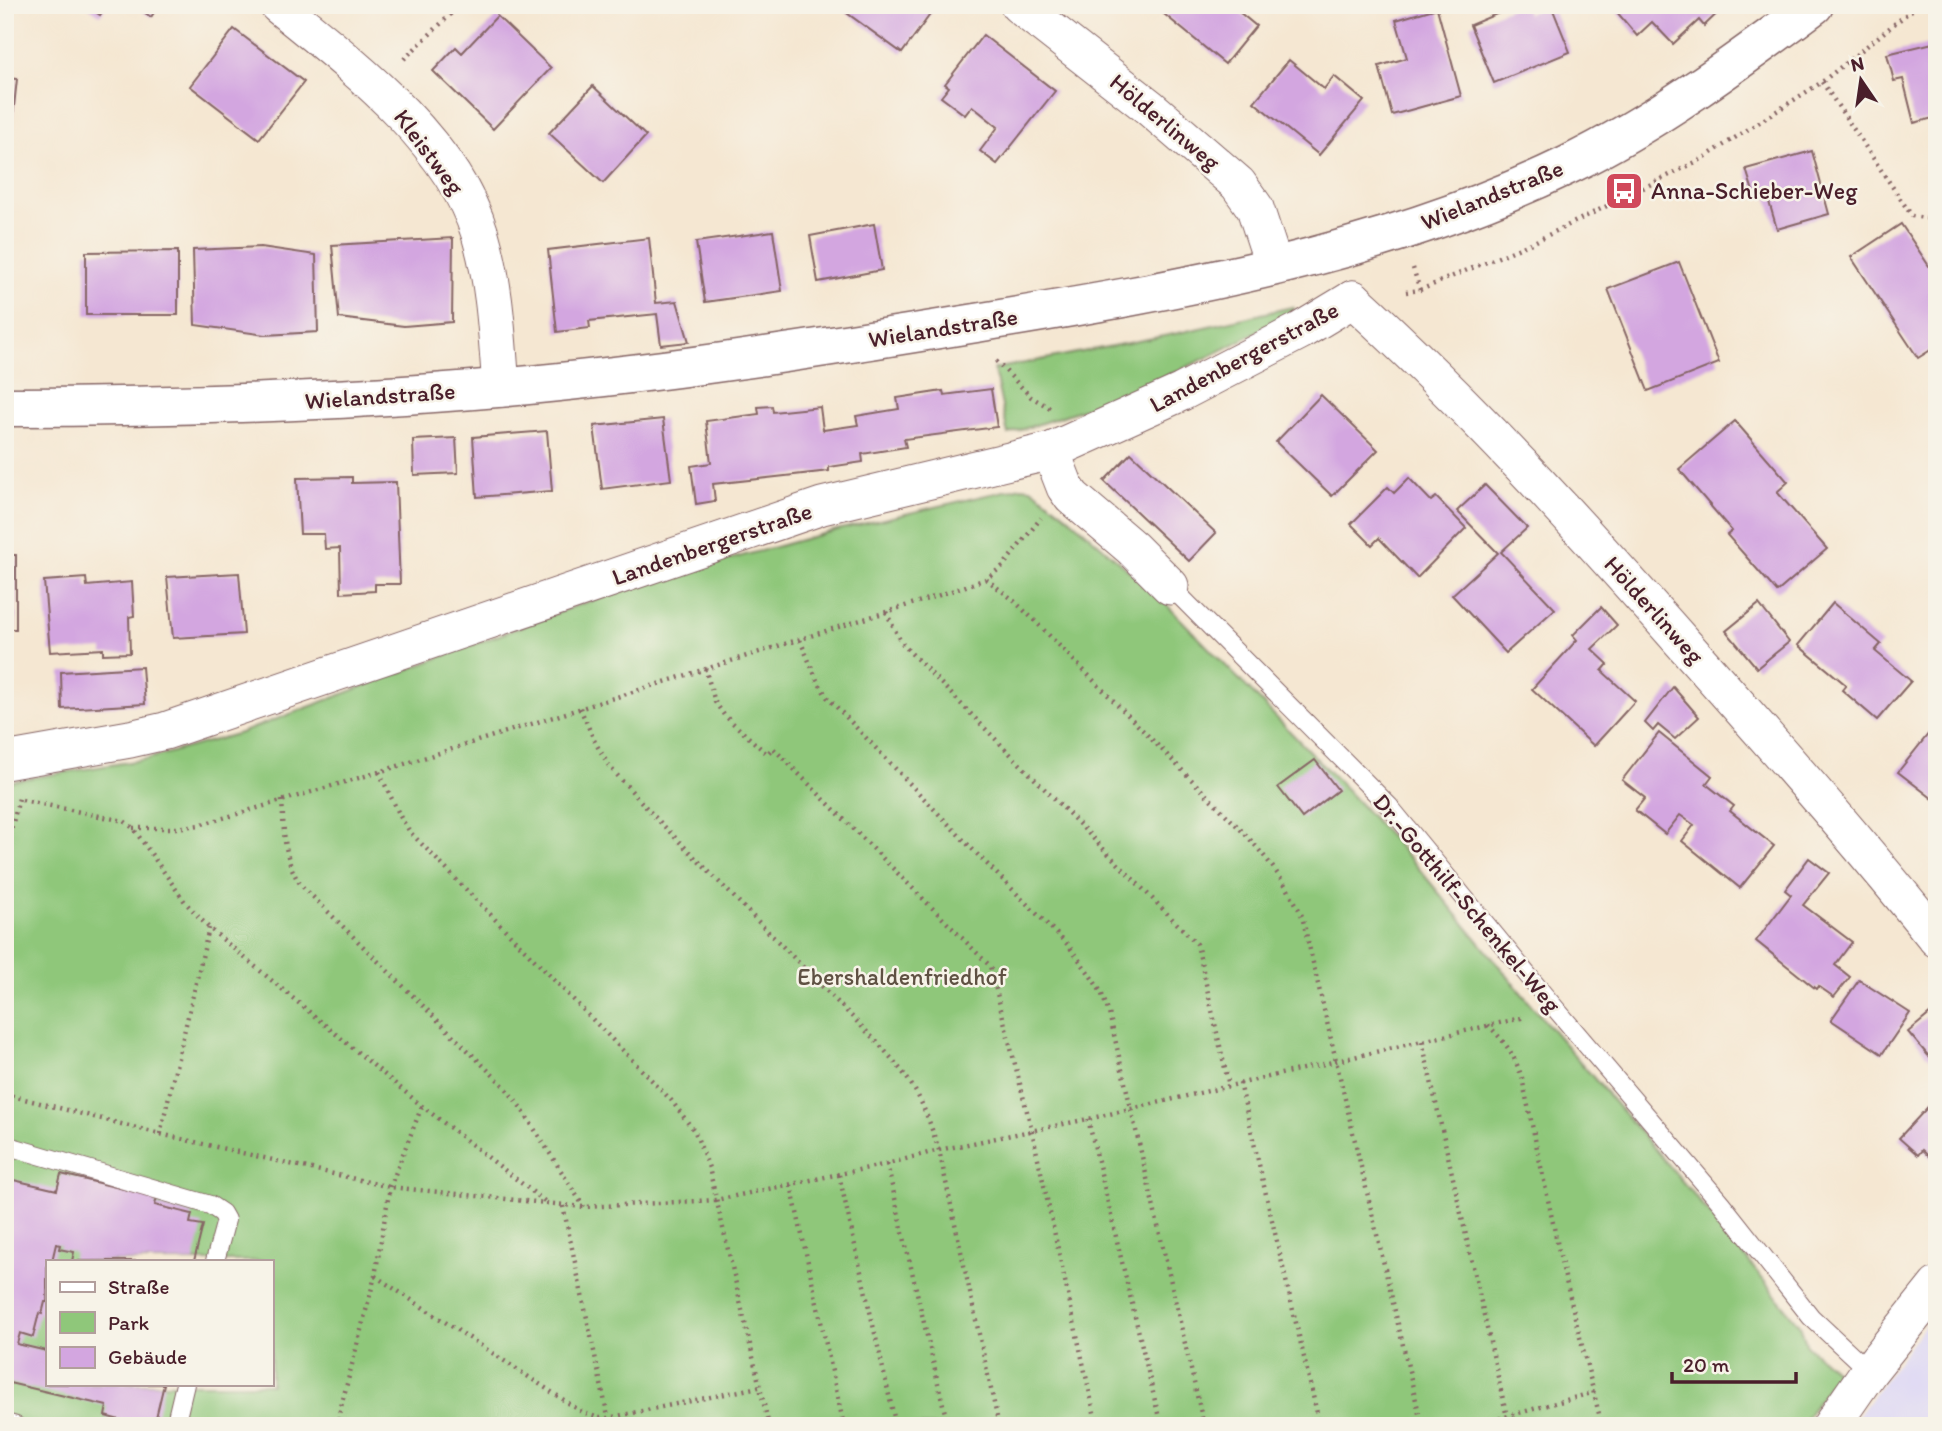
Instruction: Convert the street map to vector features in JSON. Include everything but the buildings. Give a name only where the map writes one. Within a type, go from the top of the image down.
[{"type":"main road","name":"Wielandstraße","points":[[5,407],[158,406],[386,397],[629,374],[856,343],[1156,292],[1274,266],[1402,232],[1460,211],[1564,167],[1623,137],[1704,84],[1814,5]]},
{"type":"street","name":"Kleistweg","points":[[278,5],[376,87],[416,128],[454,180],[480,232],[492,289],[501,388]]},
{"type":"street","name":"Hölderlinweg","points":[[1019,5],[1149,107],[1238,184],[1255,208],[1274,266]]},
{"type":"street","name":"Landenbergerstraße","points":[[13,760],[165,731],[822,506],[1051,451],[1182,392],[1300,331],[1353,299],[1341,249]]},
{"type":"street","name":"Hölderlinweg","points":[[1353,299],[1532,477],[1622,574],[1803,778],[1937,939]]},
{"type":"street","name":"Dr.-Gotthilf-Schenkel-Weg","points":[[1051,451],[1065,487],[1072,497],[1132,548],[1170,586]]},
{"type":"street","points":[[1831,1426],[1869,1371],[1937,1286]]},
{"type":"lane","name":"Dr.-Gotthilf-Schenkel-Weg","points":[[1170,586],[1389,806],[1544,995],[1721,1203],[1811,1317],[1869,1371]]},
{"type":"lane","points":[[5,1145],[210,1205],[222,1213],[226,1220],[215,1260]]},
{"type":"lane","points":[[175,1426],[185,1386]]},
{"type":"lane","points":[[5,1423],[16,1426]]},
{"type":"path","points":[[376,87],[463,5]]},
{"type":"path","points":[[1353,299],[1420,290],[1534,242],[1702,159],[1822,82],[1917,5]]},
{"type":"path","points":[[1822,82],[1912,216],[1937,220]]},
{"type":"path","points":[[996,360],[1031,397]]},
{"type":"path","points":[[133,828],[199,825],[379,772],[986,579],[1003,566],[1065,487]]},
{"type":"path","points":[[986,579],[1012,598],[1247,836],[1289,889],[1301,916],[1337,1060],[1422,1426]]},
{"type":"path","points":[[886,612],[901,642],[910,652],[1197,944],[1229,1086]]},
{"type":"path","points":[[800,640],[827,697],[1068,945],[1101,992],[1109,1013],[1204,1426]]},
{"type":"path","points":[[705,668],[715,702],[724,715],[767,754],[773,748],[990,966],[1032,1131],[1097,1426]]},
{"type":"path","points":[[580,708],[609,766],[654,816],[894,1061],[910,1083],[924,1107],[939,1150],[999,1426]]},
{"type":"path","points":[[5,855],[23,780],[13,760]]},
{"type":"path","points":[[379,772],[401,818],[421,845],[671,1100],[695,1132],[703,1149],[716,1200],[769,1426]]},
{"type":"path","points":[[19,799],[124,821],[133,828],[185,902],[209,928],[422,1106],[547,1204]]},
{"type":"path","points":[[282,800],[288,861],[301,885],[506,1088],[522,1108],[584,1207]]},
{"type":"path","points":[[5,811],[15,813]]},
{"type":"path","points":[[160,1134],[209,928]]},
{"type":"path","points":[[5,1094],[160,1134],[390,1186],[584,1207],[716,1200],[1088,1119],[1521,1018],[1544,995]]},
{"type":"path","points":[[1488,1025],[1507,1045],[1522,1078],[1562,1265],[1602,1426]]},
{"type":"path","points":[[1422,1041],[1507,1417]]},
{"type":"path","points":[[1240,1083],[1320,1426]]},
{"type":"path","points":[[336,1426],[375,1276],[390,1186],[422,1106]]},
{"type":"path","points":[[1088,1119],[1161,1426]]},
{"type":"path","points":[[887,1164],[948,1426]]},
{"type":"path","points":[[839,1174],[896,1426]]},
{"type":"path","points":[[791,1185],[844,1426]]},
{"type":"path","points":[[563,1206],[610,1426]]},
{"type":"path","points":[[375,1276],[582,1412],[598,1418],[759,1387]]},
{"type":"path","points":[[1472,1426],[1595,1392]]},
{"type":"shaded area","points":[[1937,1309],[1937,1426],[1851,1426]]},
{"type":"green space","points":[[1292,307],[1294,310],[1260,330],[1155,381],[1008,434],[994,369],[1174,334]]},
{"type":"green space","name":"Ebershaldenfriedhof","points":[[1021,487],[1031,488],[1065,514],[1160,598],[1344,787],[1415,864],[1717,1222],[1800,1326],[1807,1346],[1837,1372],[1801,1426],[5,1426],[5,782],[147,759],[240,733],[578,605],[665,577],[841,529]]},
{"type":"place","name":"Anna-Schieber-Weg","points":[[1624,191]]}]
